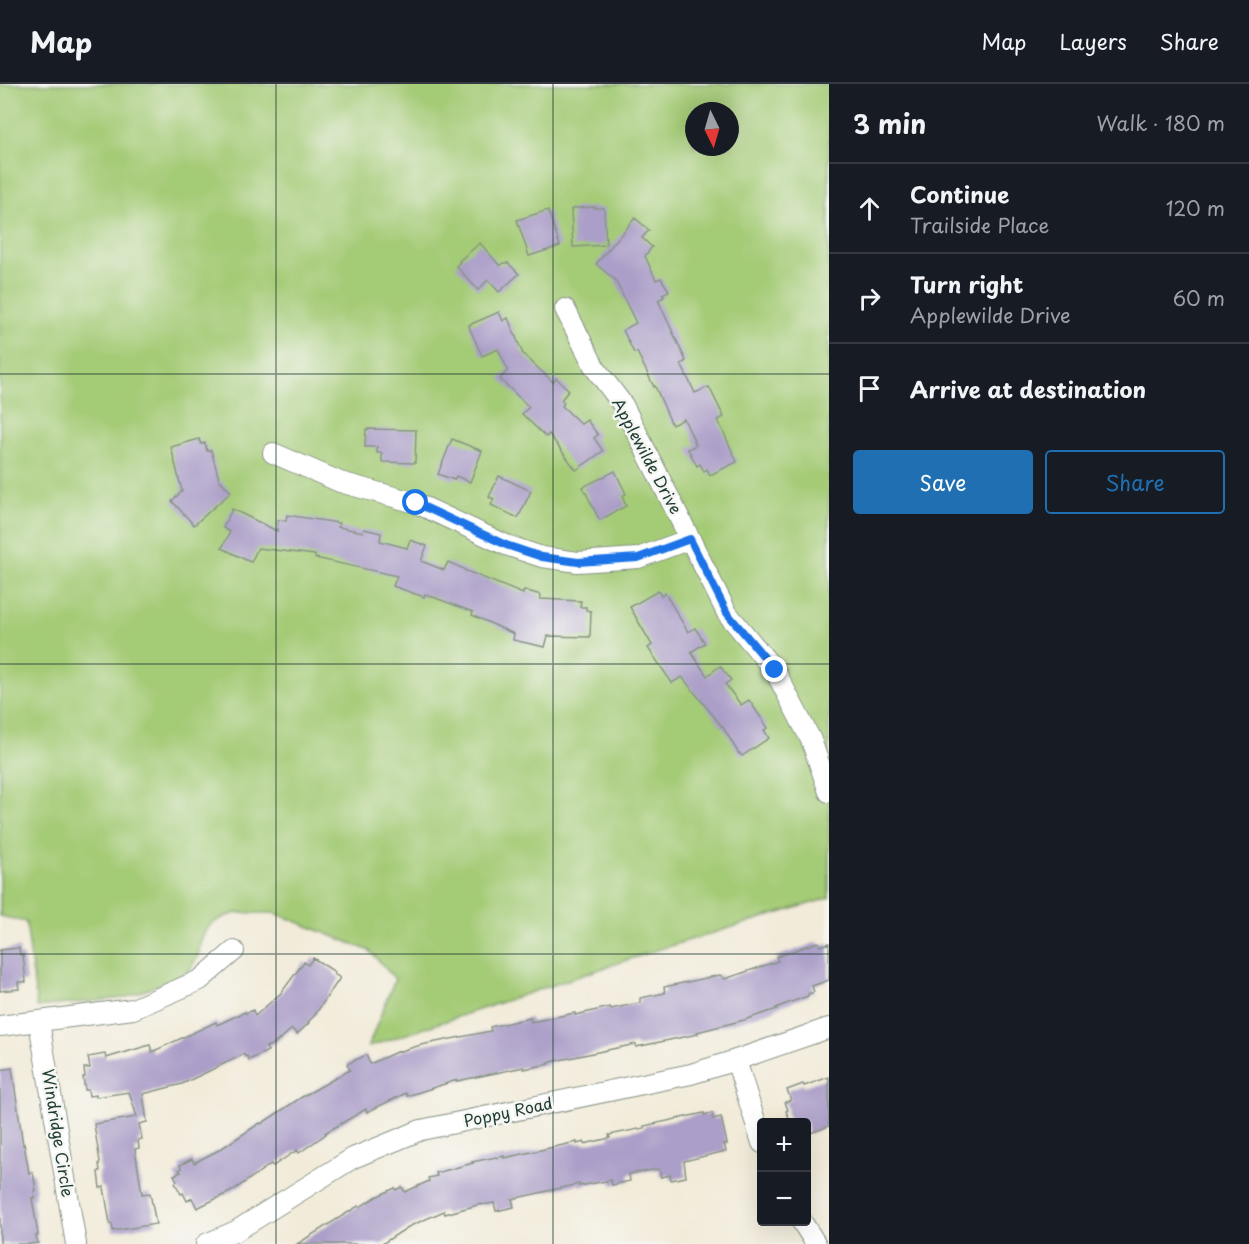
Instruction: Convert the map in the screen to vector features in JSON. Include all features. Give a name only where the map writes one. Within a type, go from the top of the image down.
[{"type":"street","name":"Applewilde Drive","points":[[565,309],[595,368],[623,405],[727,613],[775,670],[811,740],[829,792]]},
{"type":"street","points":[[273,453],[340,482],[416,503],[506,545],[542,557],[578,562],[638,558],[690,539]]},
{"type":"street","points":[[0,1026],[133,1009],[200,980],[234,951]]},
{"type":"street","name":"Windridge Circle","points":[[39,1022],[76,1244]]},
{"type":"street","name":"Poppy Road","points":[[206,1244],[236,1231],[353,1158],[421,1130],[691,1074],[829,1028]]},
{"type":"street","points":[[736,1060],[757,1127]]},
{"type":"street","points":[[805,1226],[816,1244]]},
{"type":"green space","points":[[0,84],[829,84],[829,898],[660,949],[368,1047],[395,979],[370,951],[275,913],[237,913],[211,924],[205,932],[199,953],[190,970],[176,978],[124,998],[37,1007],[26,922],[0,916]]},
{"type":"building","points":[[604,208],[606,245],[573,247],[571,209]]},
{"type":"building","points":[[548,211],[560,246],[529,256],[517,220]]},
{"type":"building","points":[[635,218],[649,230],[642,238],[652,247],[645,256],[656,280],[661,278],[669,291],[662,294],[664,297],[658,300],[686,361],[681,364],[695,393],[709,387],[724,417],[718,420],[737,462],[710,475],[707,469],[704,471],[700,464],[697,466],[688,449],[696,445],[684,419],[672,425],[655,386],[637,352],[634,353],[623,330],[636,323],[615,280],[596,264]]},
{"type":"building","points":[[480,243],[500,266],[508,263],[519,274],[499,292],[488,280],[478,290],[456,266]]},
{"type":"building","points":[[499,312],[503,321],[508,318],[523,354],[553,382],[556,378],[569,390],[561,400],[564,403],[562,406],[581,424],[587,420],[598,435],[594,438],[603,451],[576,470],[549,434],[546,437],[522,414],[529,407],[500,379],[508,370],[498,349],[482,356],[469,325]]},
{"type":"building","points":[[366,429],[416,430],[415,463],[382,462],[382,453],[377,453],[377,447],[365,447]]},
{"type":"building","points":[[199,439],[201,444],[205,443],[207,451],[211,450],[219,479],[231,492],[194,525],[172,501],[182,491],[171,447]]},
{"type":"building","points":[[452,439],[482,451],[470,482],[456,476],[454,480],[438,474]]},
{"type":"building","points":[[615,471],[626,494],[622,496],[626,506],[600,520],[583,487]]},
{"type":"building","points":[[499,476],[531,491],[518,518],[491,505],[494,499],[489,497]]},
{"type":"building","points":[[232,509],[277,531],[278,520],[286,521],[287,515],[339,523],[338,527],[363,532],[364,529],[381,533],[380,541],[407,548],[410,540],[427,546],[421,561],[444,570],[448,562],[523,594],[524,590],[541,595],[540,599],[581,601],[580,607],[586,607],[586,610],[591,611],[590,637],[548,636],[545,647],[513,640],[514,634],[472,615],[473,612],[425,594],[424,597],[393,586],[397,576],[315,558],[315,555],[258,548],[251,562],[248,561],[222,548],[230,532],[223,528]]},
{"type":"building","points":[[658,591],[661,596],[665,593],[688,632],[695,628],[705,643],[691,652],[707,676],[720,666],[731,680],[725,684],[741,705],[749,700],[768,728],[764,730],[769,738],[742,756],[724,729],[682,677],[672,683],[648,648],[652,645],[630,607]]},
{"type":"building","points":[[818,942],[820,946],[829,943],[829,980],[812,986],[814,992],[808,996],[777,1009],[697,1032],[698,1034],[636,1047],[636,1044],[549,1064],[457,1080],[407,1096],[406,1093],[367,1112],[366,1109],[325,1133],[299,1153],[297,1150],[273,1166],[271,1164],[232,1191],[197,1208],[192,1198],[187,1201],[175,1183],[177,1181],[174,1175],[181,1172],[180,1165],[192,1159],[194,1163],[219,1150],[302,1097],[350,1070],[347,1064],[366,1055],[370,1064],[394,1053],[421,1045],[491,1031],[490,1027],[530,1018],[531,1022],[640,1003],[640,998],[665,993],[664,987],[720,975],[725,979],[778,961],[776,957]]},
{"type":"building","points":[[19,948],[20,955],[23,955],[26,982],[18,982],[19,989],[0,991],[0,950]]},
{"type":"building","points":[[313,958],[335,972],[334,974],[340,978],[309,1023],[297,1034],[292,1029],[274,1044],[266,1047],[268,1051],[249,1060],[244,1054],[182,1084],[143,1094],[147,1122],[139,1124],[142,1139],[138,1140],[139,1148],[135,1149],[142,1194],[150,1193],[156,1224],[113,1231],[104,1187],[100,1188],[98,1172],[100,1162],[94,1124],[137,1117],[129,1092],[89,1096],[88,1090],[85,1090],[83,1077],[85,1077],[84,1068],[90,1068],[88,1057],[105,1054],[106,1058],[150,1045],[152,1052],[216,1022],[217,1025],[253,1010],[255,1016],[281,993],[304,962],[308,965]]},
{"type":"building","points":[[12,1068],[23,1145],[29,1173],[33,1172],[36,1191],[34,1191],[35,1198],[32,1198],[38,1243],[0,1244],[0,1070]]},
{"type":"building","points":[[829,1077],[829,1126],[811,1133],[811,1118],[789,1118],[786,1111],[788,1110],[785,1102],[791,1100],[787,1090],[803,1084],[804,1086]]},
{"type":"building","points":[[704,1113],[704,1115],[712,1113],[713,1119],[721,1117],[727,1144],[724,1144],[726,1151],[684,1161],[686,1177],[671,1180],[670,1175],[661,1177],[659,1169],[629,1174],[630,1181],[612,1185],[611,1180],[579,1186],[579,1184],[512,1199],[514,1207],[496,1211],[494,1203],[481,1204],[445,1214],[444,1211],[408,1227],[382,1244],[297,1244],[358,1206],[395,1188],[396,1190],[402,1187],[405,1192],[429,1181],[428,1178],[437,1176],[436,1173],[496,1157],[504,1156],[504,1158],[577,1142],[577,1144],[584,1142],[584,1144],[610,1138],[609,1135]]},
{"type":"route","points":[[416,503],[506,545],[542,557],[578,562],[638,558],[690,539],[727,613],[775,670]]}]
